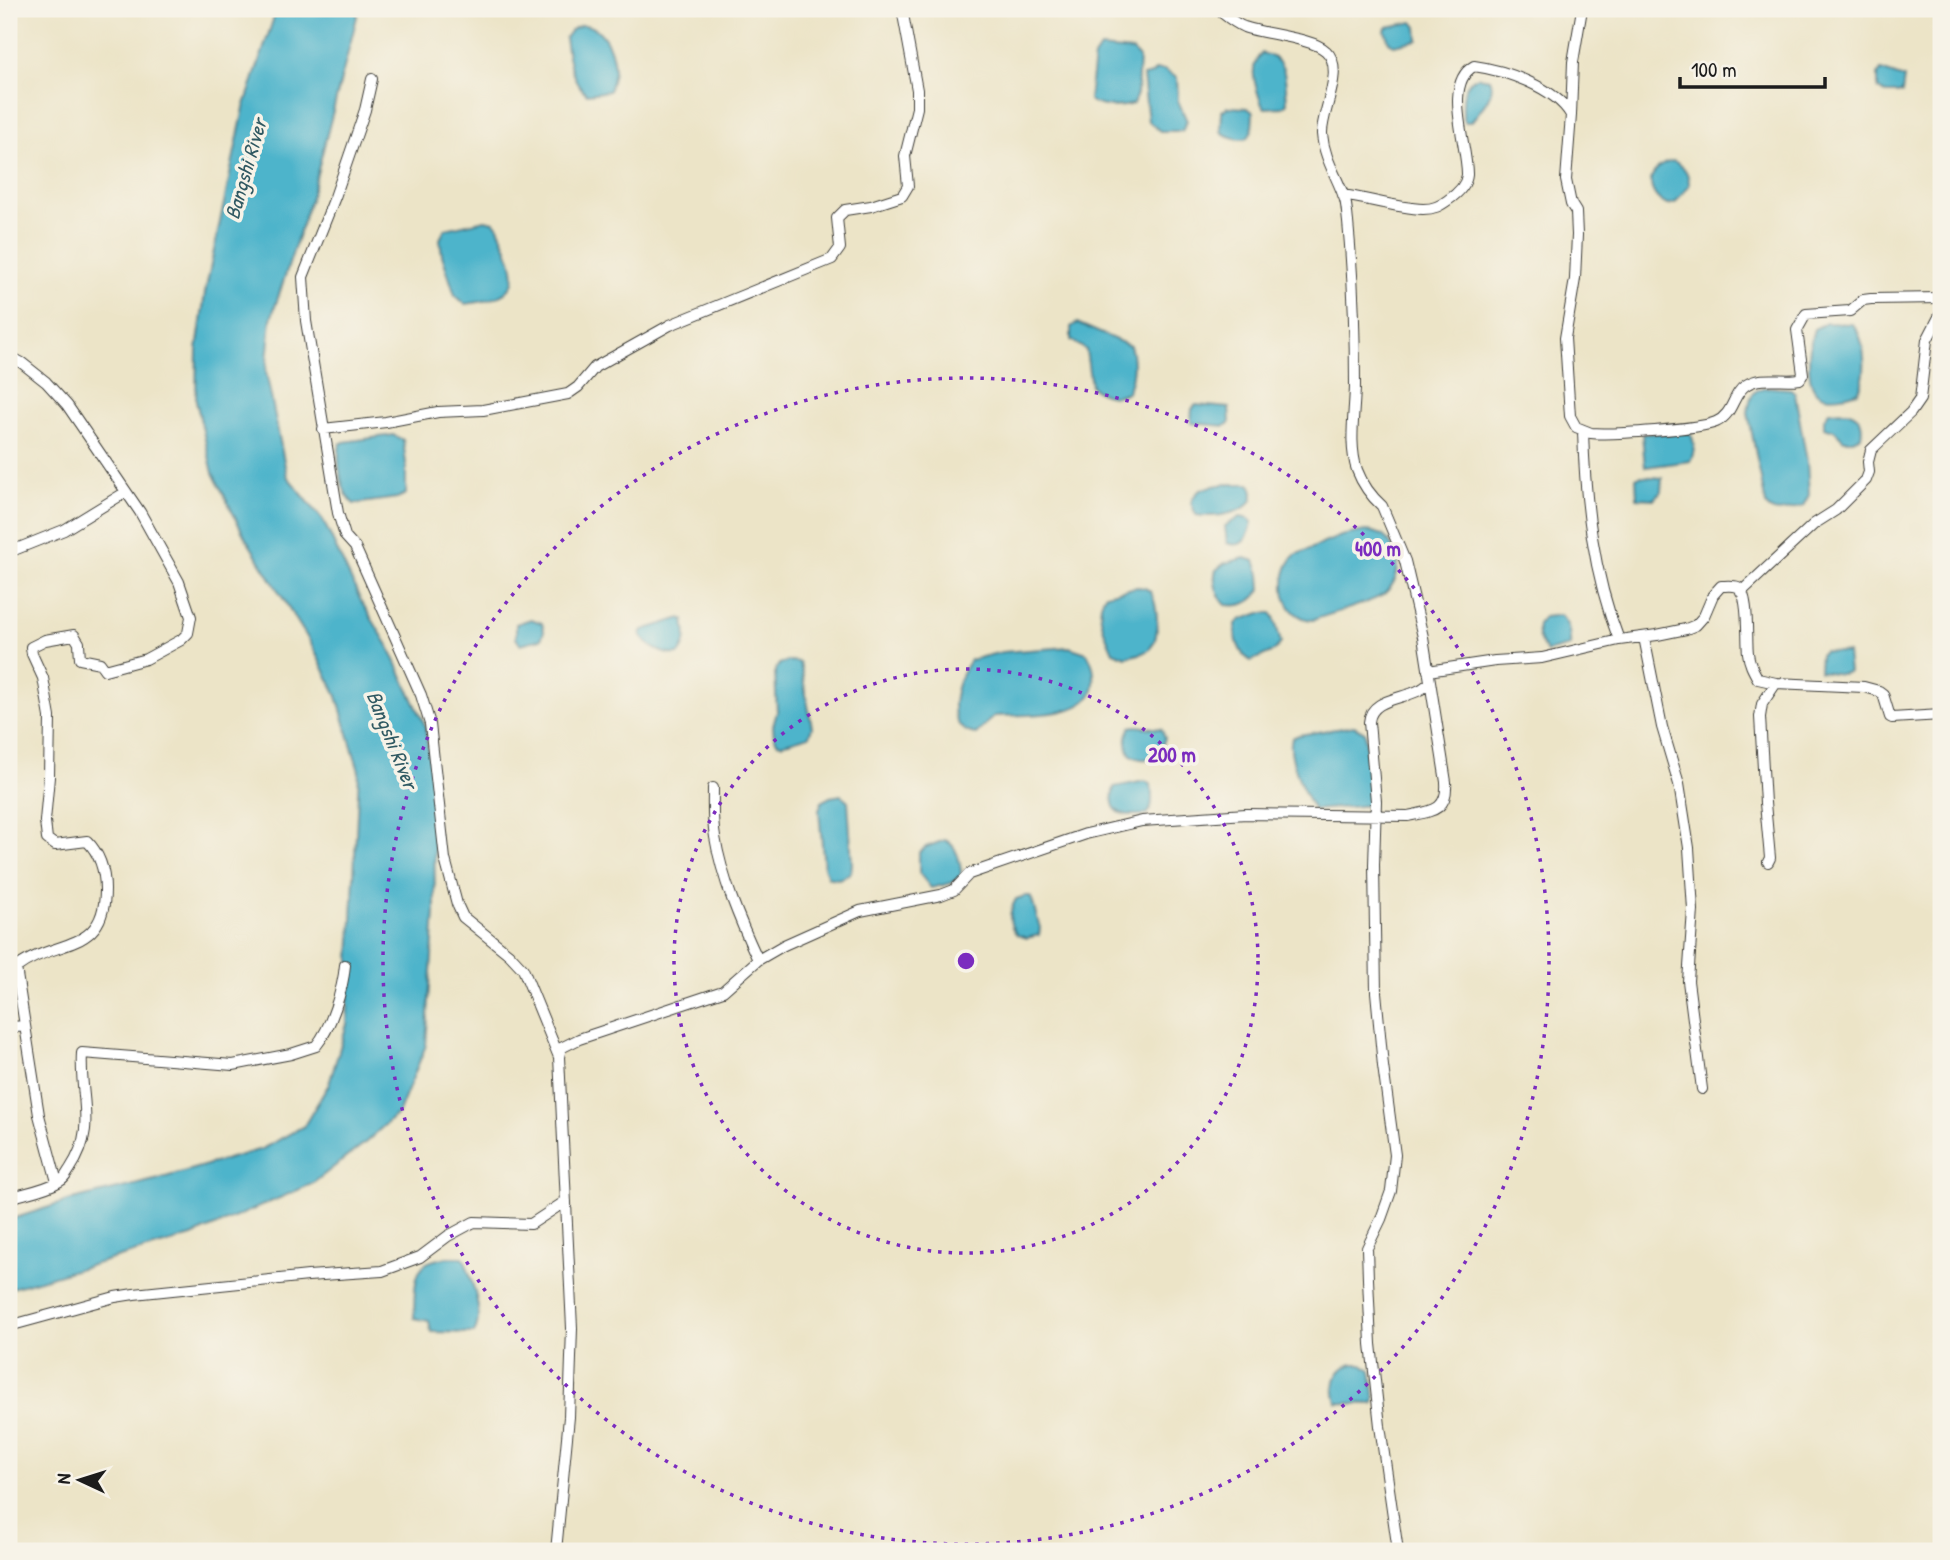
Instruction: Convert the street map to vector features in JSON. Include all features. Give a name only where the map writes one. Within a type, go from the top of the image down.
[{"type":"street","points":[[323,429],[386,422],[438,412],[483,410],[568,394],[578,387],[595,367],[670,325],[832,259],[840,248],[837,218],[845,210],[871,206],[902,196],[908,186],[905,156],[916,118],[917,90],[902,9]]},
{"type":"street","points":[[556,1551],[571,1380],[572,1302],[559,1057],[561,1048],[723,990],[758,960],[784,945],[860,912],[941,895],[954,890],[969,874],[1086,834],[1142,821],[1246,814],[1408,816],[1432,811],[1443,804],[1447,793],[1446,782],[1423,637],[1405,561],[1382,506],[1371,494],[1356,464],[1353,440],[1355,385],[1350,247],[1346,201],[1329,164],[1322,134],[1334,70],[1326,51],[1307,42],[1243,26],[1217,9]]},
{"type":"street","points":[[1582,9],[1573,62],[1566,180],[1571,204],[1576,212],[1577,235],[1575,279],[1565,338],[1570,416],[1576,427],[1599,434],[1716,423],[1728,414],[1740,391],[1748,384],[1763,380],[1800,379],[1803,374],[1797,330],[1806,314],[1850,311],[1863,300],[1871,299],[1941,298]]},
{"type":"street","points":[[1343,195],[1424,209],[1439,207],[1458,193],[1467,176],[1459,98],[1463,76],[1474,66],[1494,69],[1540,88],[1567,108],[1571,115]]},
{"type":"street","points":[[372,79],[365,110],[340,185],[303,277],[306,321],[338,513],[345,536],[355,547],[421,695],[430,724],[445,859],[457,904],[463,917],[523,969],[559,1057]]},
{"type":"street","points":[[1741,592],[1866,480],[1871,450],[1920,399],[1927,341],[1941,313]]},
{"type":"street","points":[[9,356],[46,382],[67,405],[140,512],[179,582],[191,617],[188,633],[181,640],[146,659],[105,670],[100,663],[80,659],[79,643],[72,635],[45,640],[31,646],[43,678],[50,717],[45,832],[47,839],[55,845],[86,841],[94,848],[103,868],[105,897],[104,911],[98,926],[91,933],[78,941],[25,961],[16,968],[39,1115],[57,1182]]},
{"type":"street","points":[[1583,431],[1591,535],[1606,605],[1619,640]]},
{"type":"street","points":[[9,552],[64,530],[126,492]]},
{"type":"street","points":[[1398,1551],[1371,1344],[1367,1248],[1391,1191],[1395,1156],[1382,1066],[1376,992],[1376,816],[1370,715],[1375,706],[1421,690],[1429,676],[1495,661],[1542,658],[1696,625],[1721,586],[1737,587],[1741,592],[1745,606],[1748,654],[1758,679],[1776,683],[1864,687],[1883,694],[1892,718],[1941,715]]},
{"type":"street","points":[[1643,637],[1662,727],[1679,784],[1689,848],[1693,910],[1688,981],[1702,1089]]},
{"type":"street","points":[[1768,862],[1770,858],[1760,717],[1762,704],[1776,683]]},
{"type":"street","points":[[713,788],[714,835],[728,884],[758,960]]},
{"type":"street","points":[[9,1198],[62,1181],[77,1159],[85,1139],[87,1120],[82,1053],[233,1065],[291,1054],[316,1046],[329,1024],[344,977],[345,965]]},
{"type":"street","points":[[9,1027],[25,1026]]},
{"type":"street","points":[[9,1326],[134,1294],[382,1270],[420,1256],[454,1232],[474,1222],[531,1224],[566,1201]]},
{"type":"water","name":"Bangshi River","points":[[274,9],[359,9],[311,197],[271,319],[266,372],[287,476],[323,520],[361,601],[389,647],[425,725],[434,795],[435,912],[426,1045],[399,1112],[312,1184],[192,1236],[9,1289],[9,1220],[68,1201],[155,1180],[262,1149],[304,1126],[329,1084],[347,1024],[359,771],[336,693],[310,642],[245,537],[213,473],[196,401],[197,350],[205,293],[244,108],[273,20]]},
{"type":"water","points":[[1413,22],[1417,27],[1418,40],[1394,45],[1389,42],[1385,30],[1387,27]]},
{"type":"water","points":[[581,25],[601,33],[609,46],[614,69],[609,91],[587,94],[574,76],[565,38],[571,30]]},
{"type":"water","points":[[1100,48],[1133,51],[1139,58],[1137,94],[1133,104],[1098,105],[1089,100],[1094,57]]},
{"type":"water","points":[[1262,53],[1277,60],[1284,72],[1287,103],[1283,107],[1265,108],[1262,105],[1255,85],[1254,71],[1257,58]]},
{"type":"water","points":[[1156,70],[1164,70],[1177,78],[1178,101],[1187,121],[1182,131],[1160,131],[1148,121],[1143,76]]},
{"type":"water","points":[[1881,70],[1904,78],[1902,93],[1886,93],[1878,89],[1878,75]]},
{"type":"water","points":[[1478,77],[1490,79],[1491,90],[1471,122],[1465,122],[1465,89]]},
{"type":"water","points":[[1228,107],[1247,108],[1253,112],[1252,130],[1248,138],[1234,138],[1221,131],[1222,111]]},
{"type":"water","points":[[1673,161],[1685,170],[1689,185],[1675,203],[1667,205],[1654,194],[1651,180],[1658,168]]},
{"type":"water","points":[[485,220],[494,222],[498,227],[511,259],[513,281],[509,289],[500,296],[465,304],[455,295],[442,255],[440,239],[445,229]]},
{"type":"water","points":[[1077,323],[1130,346],[1133,369],[1127,392],[1108,395],[1091,386],[1086,350],[1071,340],[1071,327]]},
{"type":"water","points":[[1826,323],[1852,324],[1857,330],[1864,357],[1863,377],[1858,392],[1828,397],[1814,389],[1809,363],[1811,344],[1814,329]]},
{"type":"water","points":[[1768,387],[1791,389],[1795,394],[1807,461],[1809,495],[1803,506],[1778,512],[1766,505],[1748,413],[1752,395]]},
{"type":"water","points":[[1196,405],[1229,408],[1230,422],[1225,426],[1191,423],[1192,409]]},
{"type":"water","points":[[1846,411],[1854,414],[1861,423],[1861,436],[1853,440],[1844,440],[1834,430],[1824,427],[1824,419],[1829,412]]},
{"type":"water","points":[[1690,433],[1693,440],[1694,451],[1690,461],[1645,467],[1642,434]]},
{"type":"water","points":[[393,435],[403,440],[406,494],[397,498],[354,504],[346,493],[341,477],[340,444]]},
{"type":"water","points":[[1636,478],[1662,478],[1661,491],[1655,499],[1637,498]]},
{"type":"water","points":[[1225,484],[1250,484],[1253,494],[1251,501],[1236,512],[1214,516],[1196,515],[1191,503],[1196,493],[1204,488]]},
{"type":"water","points":[[1240,517],[1252,522],[1247,537],[1241,543],[1227,543],[1225,526]]},
{"type":"water","points":[[1365,531],[1375,532],[1386,538],[1396,556],[1397,574],[1388,590],[1370,601],[1313,620],[1294,612],[1288,604],[1284,584],[1285,574],[1295,555],[1341,536]]},
{"type":"water","points":[[1245,558],[1255,561],[1260,574],[1261,589],[1247,603],[1226,605],[1216,589],[1216,570],[1225,563]]},
{"type":"water","points":[[1137,587],[1148,590],[1153,598],[1157,621],[1156,636],[1149,649],[1126,657],[1113,652],[1107,638],[1102,623],[1102,600],[1106,594]]},
{"type":"water","points":[[1260,613],[1271,613],[1274,617],[1281,643],[1274,651],[1251,661],[1238,645],[1236,624]]},
{"type":"water","points":[[1560,615],[1568,629],[1570,646],[1547,652],[1539,639],[1538,624],[1544,617]]},
{"type":"water","points":[[681,618],[684,620],[686,638],[679,654],[656,650],[643,638],[643,630]]},
{"type":"water","points":[[531,619],[542,623],[544,631],[541,639],[520,644],[516,638],[516,624]]},
{"type":"water","points":[[1069,647],[1087,653],[1093,667],[1094,684],[1090,696],[1081,704],[1053,713],[994,716],[976,734],[965,730],[958,723],[954,702],[956,690],[970,660],[1002,652]]},
{"type":"water","points":[[1824,651],[1847,653],[1849,672],[1841,674],[1819,671],[1820,655]]},
{"type":"water","points":[[800,662],[812,727],[809,736],[782,744],[774,737],[773,726],[777,712],[775,672],[779,664]]},
{"type":"water","points":[[1354,726],[1365,732],[1371,805],[1314,810],[1294,764],[1292,738]]},
{"type":"water","points":[[1131,727],[1162,729],[1165,738],[1159,755],[1144,759],[1130,754],[1127,737]]},
{"type":"water","points":[[1145,781],[1151,785],[1152,791],[1152,803],[1148,813],[1130,815],[1119,812],[1113,800],[1114,787]]},
{"type":"water","points":[[841,795],[848,801],[852,864],[851,872],[835,879],[828,877],[824,867],[819,810],[822,802]]},
{"type":"water","points":[[945,840],[955,850],[961,875],[952,883],[931,888],[919,873],[919,853],[926,847]]},
{"type":"water","points":[[1030,896],[1032,900],[1040,928],[1039,935],[1027,938],[1017,935],[1010,917],[1016,899]]},
{"type":"water","points":[[447,1257],[463,1257],[466,1263],[478,1307],[474,1333],[431,1332],[429,1321],[414,1318],[415,1290],[421,1269],[427,1263]]},
{"type":"water","points":[[1362,1364],[1371,1370],[1375,1400],[1373,1404],[1337,1403],[1335,1384],[1338,1374],[1346,1366]]}]
